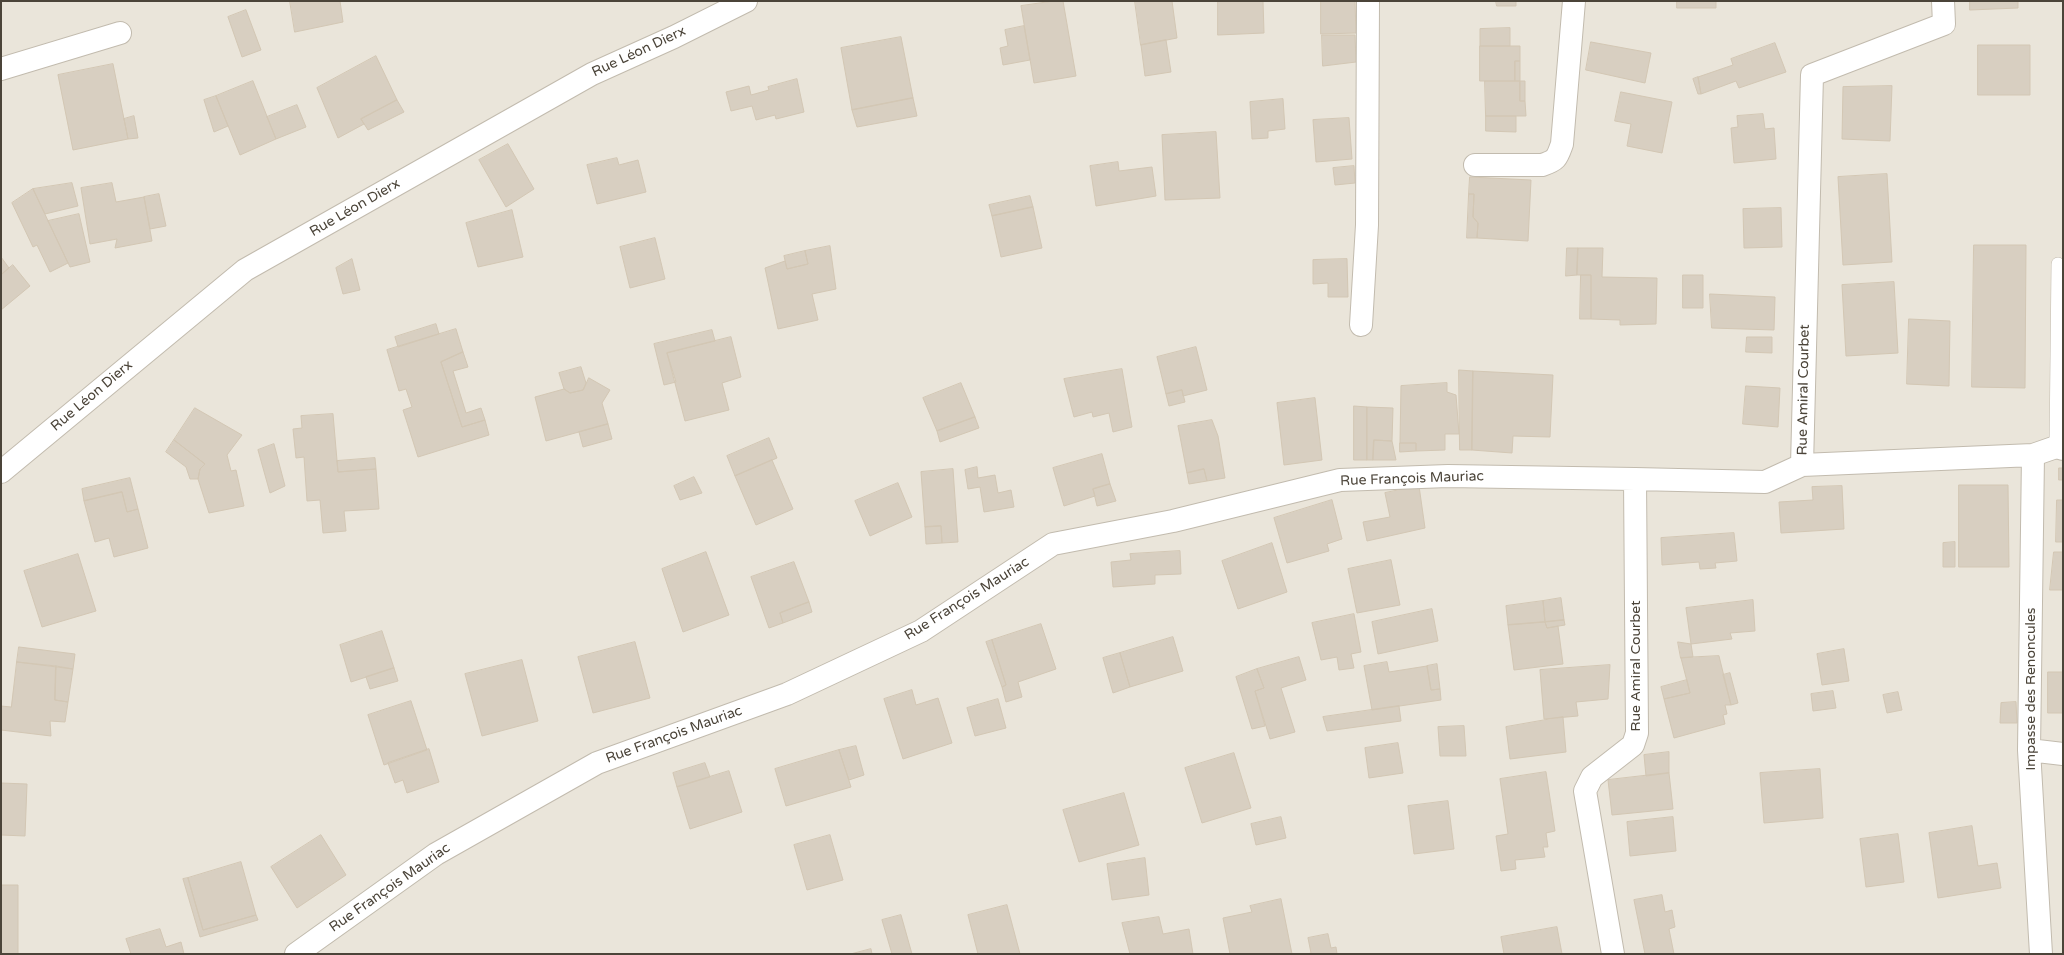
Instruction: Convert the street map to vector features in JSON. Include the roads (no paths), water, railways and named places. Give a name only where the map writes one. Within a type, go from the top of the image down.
[{"type":"street","name":"Rue Léon Dierx","points":[[1,472],[245,270],[592,74],[674,37],[746,1]]},
{"type":"street","points":[[1361,325],[1367,225],[1368,1]]},
{"type":"street","points":[[1475,164],[1542,165],[1552,162],[1558,157],[1562,144],[1574,1]]},
{"type":"street","name":"Rue Amiral Courbet","points":[[1613,954],[1585,792],[1592,777],[1633,745],[1638,732],[1635,479],[1765,482],[1802,465],[1812,74],[1944,24],[1943,1]]},
{"type":"street","points":[[1,69],[120,33]]},
{"type":"street","points":[[1802,465],[2033,455],[2060,448]]},
{"type":"street","name":"Impasse des Renoncules","points":[[2033,455],[2029,750],[2042,954]]},
{"type":"street","name":"Rue François Mauriac","points":[[296,954],[436,854],[597,762],[787,694],[921,631],[1053,544],[1173,521],[1340,480],[1448,476],[1635,479]]},
{"type":"street","points":[[2029,750],[2063,754]]},
{"type":"lane","points":[[2058,264],[2060,448]]}]
